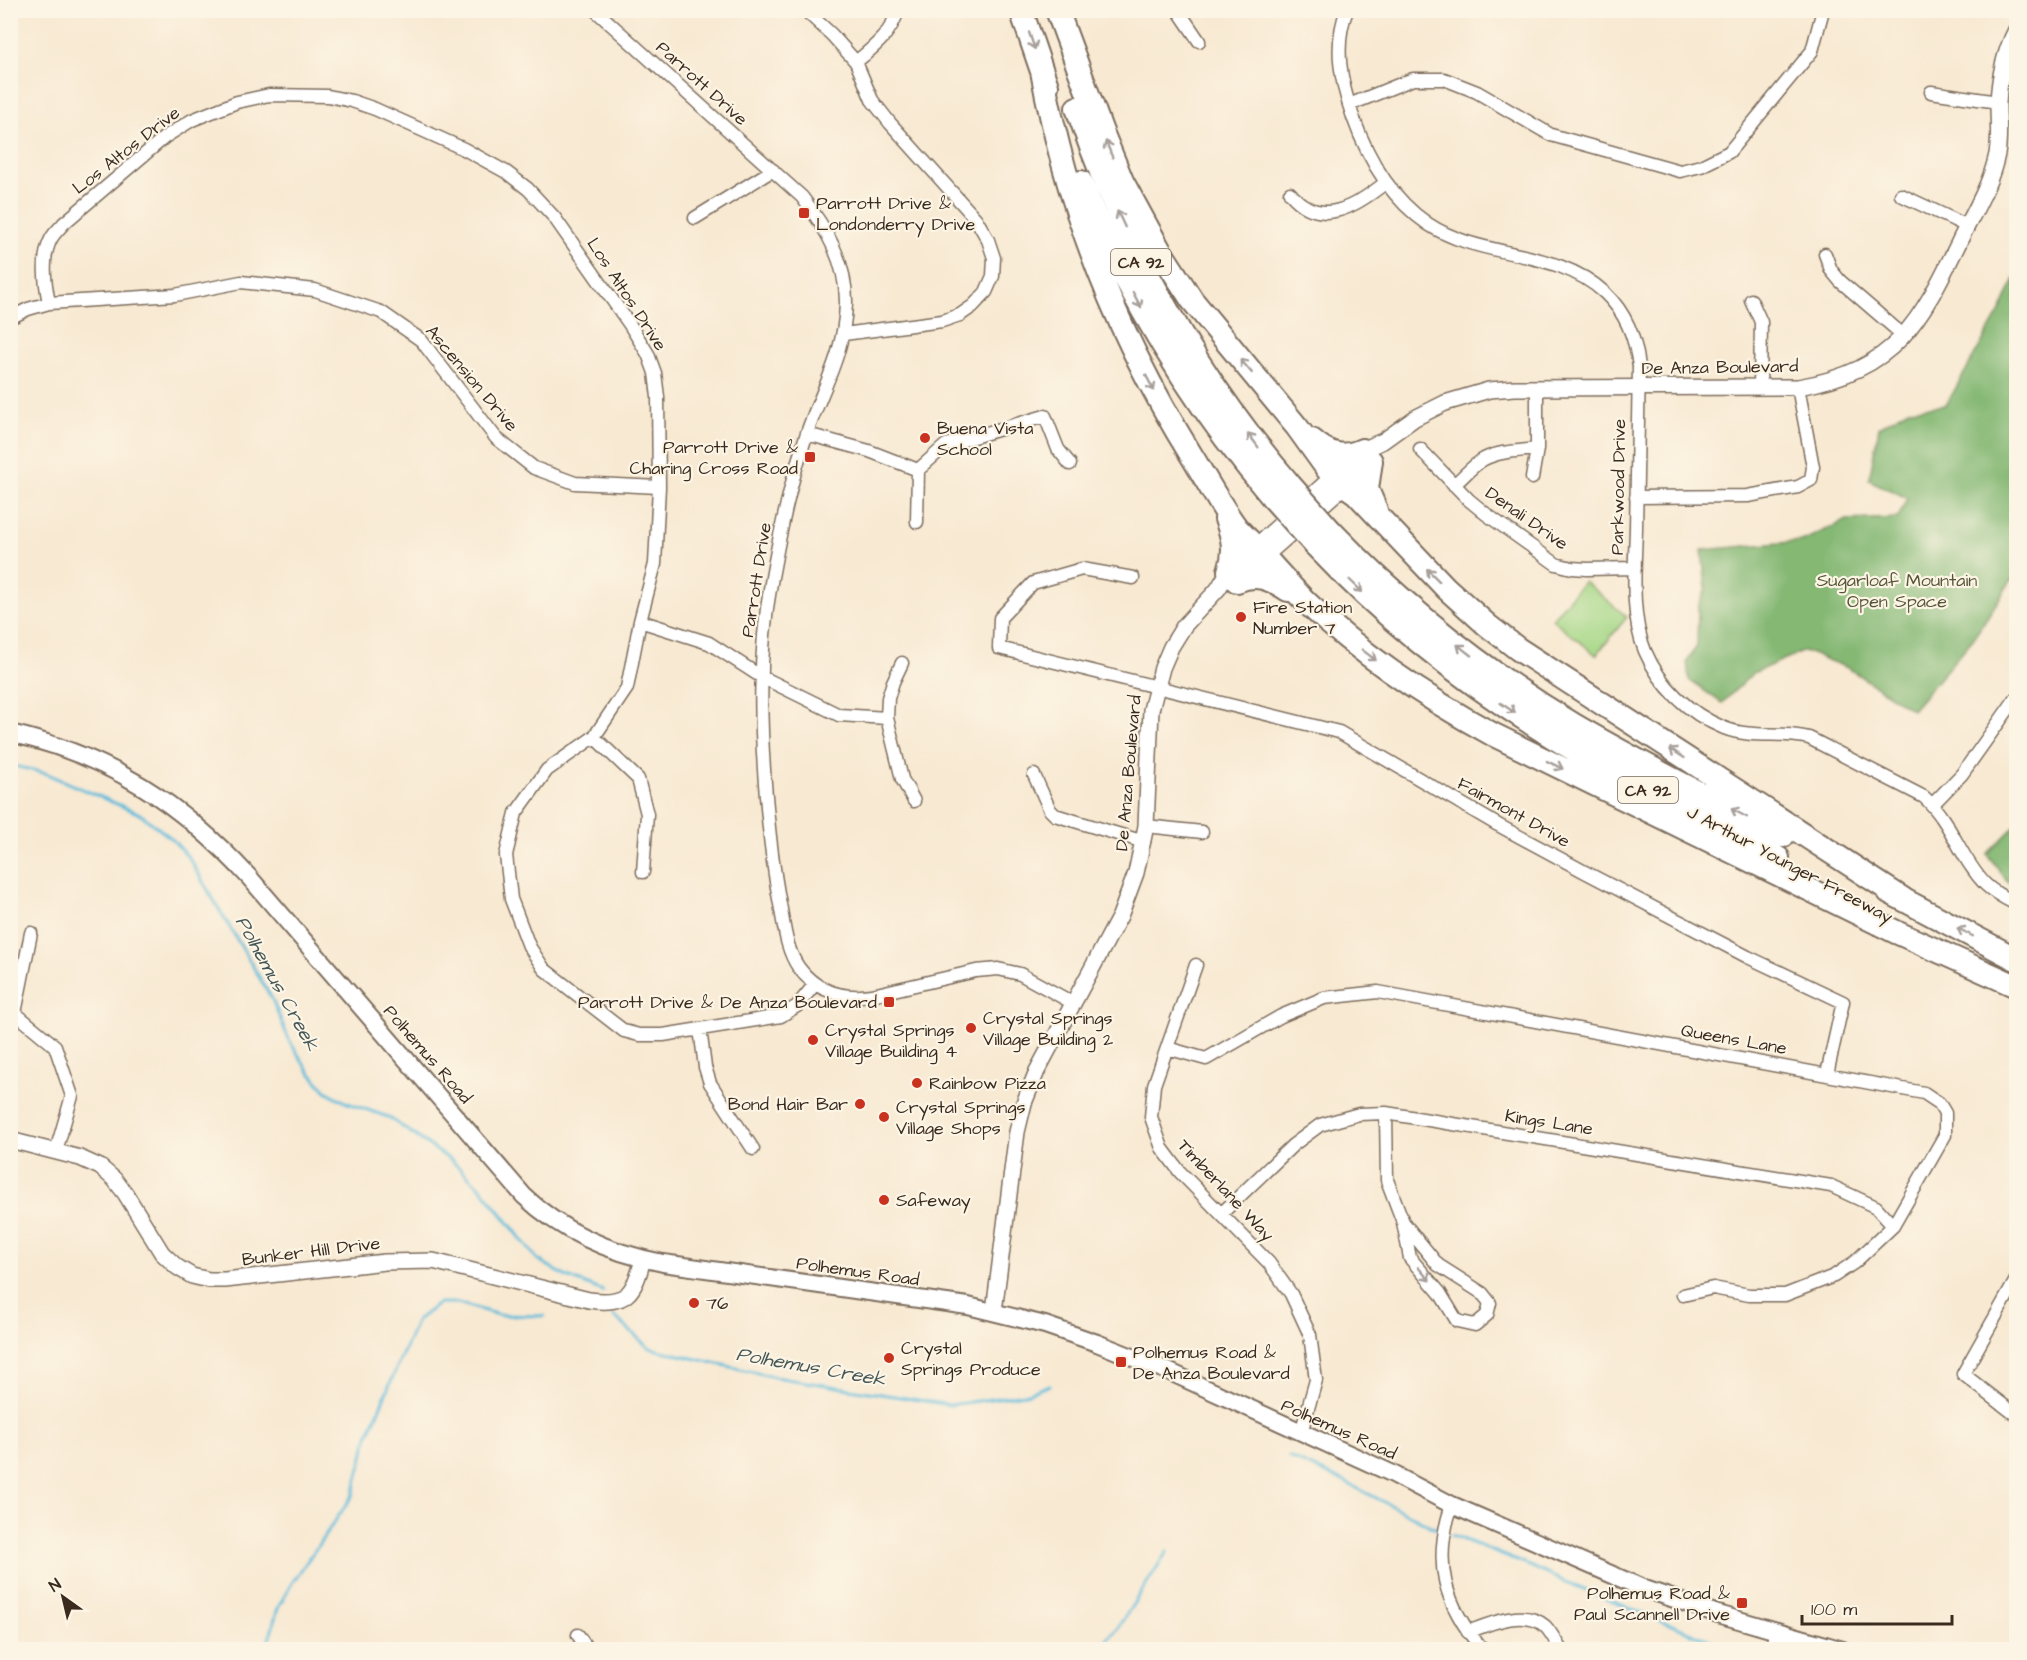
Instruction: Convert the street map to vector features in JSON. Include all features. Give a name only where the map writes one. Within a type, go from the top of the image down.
[{"type":"highway","name":"J Arthur Younger Freeway","points":[[1021,10],[1086,194],[1144,313],[1202,406],[1234,450],[1282,492],[1322,537],[1362,592],[1420,643],[1481,690],[1536,726],[1612,770],[2016,984]]},
{"type":"highway","name":"J Arthur Younger Freeway","points":[[1043,10],[1112,202],[1150,280],[1182,337],[1257,445],[1282,492]]},
{"type":"highway","points":[[1057,10],[1116,166],[1158,249],[1183,288],[1210,323],[1298,427],[1339,480],[1356,493],[1452,594],[1518,649],[1903,899]]},
{"type":"highway","points":[[1042,71],[1049,113],[1087,241],[1107,292],[1153,388],[1236,526],[1308,604]]},
{"type":"highway","points":[[1298,427],[1314,442],[1333,454],[1367,456],[1368,493],[1383,521]]},
{"type":"highway","points":[[1221,503],[1234,544],[1228,580],[1250,576],[1264,577],[1279,584],[1308,604],[1375,660],[1437,702],[1492,734],[1898,933],[2016,984]]},
{"type":"highway","name":"J Arthur Younger Freeway","points":[[1322,537],[1383,582],[1466,652],[1537,702],[1612,746],[2016,959]]},
{"type":"main road","name":"Polhemus Road","points":[[10,733],[61,748],[115,770],[163,799],[194,822],[257,885],[531,1202],[552,1219],[584,1238],[622,1254],[643,1259],[993,1311],[1045,1325],[1170,1372],[1391,1473],[1452,1505],[1661,1595],[1694,1607],[1843,1650]]},
{"type":"street","points":[[805,10],[832,35],[855,62],[872,100],[976,219],[988,240],[994,258],[993,276],[986,292],[973,306],[960,315],[942,321],[844,334]]},
{"type":"street","points":[[855,62],[879,44],[894,23],[898,10]]},
{"type":"street","points":[[1178,10],[1199,41]]},
{"type":"street","name":"Parkwood Drive","points":[[1347,10],[1341,26],[1340,68],[1349,105],[1367,151],[1385,183],[1404,204],[1428,224],[1451,236],[1567,268],[1583,275],[1613,300],[1631,331],[1636,348],[1638,387],[1635,568],[1638,626],[1644,649],[1662,681],[1684,705],[1703,718],[1737,732],[1798,735],[1819,741],[1924,797],[1932,804],[1980,878],[1994,891],[2016,904]]},
{"type":"street","points":[[1349,105],[1413,79],[1444,79],[1477,92],[1551,135],[1680,171],[1701,166],[1729,152],[1812,51],[1823,10]]},
{"type":"street","name":"Parrott Drive","points":[[599,12],[802,197],[818,217],[833,243],[842,270],[846,301],[844,334],[832,372],[807,434],[787,505],[770,585],[760,676],[760,734],[772,867],[790,952],[800,969],[815,984],[840,995],[861,997],[976,970],[998,969],[1020,974],[1073,1003]]},
{"type":"street","name":"De Anza Boulevard","points":[[993,1311],[1017,1132],[1022,1111],[1036,1071],[1126,903],[1144,842],[1150,722],[1155,688],[1177,636],[1192,616],[1228,580],[1383,441],[1424,413],[1455,399],[1489,390],[1538,388],[1798,387],[1827,382],[1873,361],[1904,336],[1931,299],[1992,175],[1999,134],[1998,102],[2002,64],[2016,30]]},
{"type":"street","points":[[1931,92],[1998,102]]},
{"type":"street","name":"Los Altos Drive","points":[[48,303],[45,286],[45,258],[51,239],[64,223],[165,137],[212,110],[237,102],[269,95],[328,96],[352,101],[428,133],[506,172],[528,189],[554,217],[648,354],[655,373],[658,397],[659,487],[655,564],[640,621],[627,688],[594,737],[547,770],[516,813],[506,855],[511,899],[529,946],[544,969],[624,1031],[639,1035],[663,1035],[782,1016],[797,1006],[815,984]]},
{"type":"street","points":[[694,218],[772,170]]},
{"type":"street","points":[[1290,192],[1303,206],[1316,212],[1330,212],[1356,203],[1385,183]]},
{"type":"street","points":[[1901,195],[1967,226]]},
{"type":"street","points":[[1825,254],[1831,270],[1839,281],[1904,336]]},
{"type":"street","name":"Ascension Drive","points":[[10,318],[48,303],[175,295],[241,282],[315,290],[381,312],[421,340],[496,438],[534,468],[575,483],[659,487]]},
{"type":"street","points":[[1751,300],[1761,322],[1760,388]]},
{"type":"street","points":[[1636,497],[1748,496],[1798,487],[1811,480],[1813,467],[1798,387]]},
{"type":"street","points":[[1532,478],[1537,449],[1538,388]]},
{"type":"street","points":[[917,522],[918,470],[946,445],[1045,416],[1058,449],[1070,464]]},
{"type":"street","points":[[807,434],[869,451],[918,470]]},
{"type":"street","name":"Denali Drive","points":[[1420,449],[1486,514],[1556,564],[1572,568],[1635,568]]},
{"type":"street","points":[[1454,484],[1483,459],[1537,449]]},
{"type":"street","name":"Fairmont Drive","points":[[1133,578],[1082,569],[1033,583],[1000,618],[999,648],[1339,732],[1566,862],[1748,957],[1843,1002],[1827,1074]]},
{"type":"street","points":[[640,621],[709,643],[760,676],[839,715],[887,718]]},
{"type":"street","points":[[902,663],[888,698],[887,718],[902,779],[914,801]]},
{"type":"street","points":[[1932,804],[1962,774],[2016,698]]},
{"type":"street","points":[[594,737],[638,779],[646,814],[643,872]]},
{"type":"street","points":[[1034,775],[1050,810],[1055,815],[1144,842]]},
{"type":"street","points":[[1146,826],[1203,832]]},
{"type":"street","points":[[32,933],[13,1012],[55,1046],[72,1096],[56,1151]]},
{"type":"street","name":"Timberlane Way","points":[[1196,965],[1154,1085],[1151,1118],[1162,1148],[1180,1172],[1269,1263],[1291,1294],[1310,1335],[1316,1380],[1302,1433]]},
{"type":"street","name":"Queens Lane","points":[[1167,1048],[1206,1059],[1281,1016],[1324,998],[1378,992],[1924,1093],[1939,1103],[1945,1113],[1945,1135],[1893,1226],[1855,1262],[1834,1276],[1785,1295],[1749,1295],[1713,1288],[1683,1295]]},
{"type":"street","points":[[700,1029],[705,1067],[710,1083],[753,1149]]},
{"type":"street","points":[[1386,1113],[1387,1180],[1403,1222],[1410,1258],[1440,1293],[1457,1322],[1474,1325],[1487,1315],[1490,1303],[1482,1293],[1438,1265],[1403,1222]]},
{"type":"street","name":"Kings Lane","points":[[1221,1214],[1293,1145],[1320,1125],[1359,1114],[1386,1113],[1831,1186],[1876,1207],[1893,1226]]},
{"type":"street","name":"Bunker Hill Drive","points":[[10,1140],[80,1158],[100,1167],[114,1179],[162,1252],[177,1267],[192,1276],[209,1280],[245,1279],[385,1262],[433,1261],[607,1303],[630,1293],[639,1277],[643,1259]]},
{"type":"street","points":[[2016,1280],[1963,1374],[2016,1415]]},
{"type":"street","points":[[1452,1505],[1443,1539],[1449,1598],[1468,1632],[1483,1650]]},
{"type":"street","points":[[1468,1632],[1506,1619],[1525,1619],[1544,1626],[1561,1650]]},
{"type":"street","points":[[1771,1650],[1776,1631]]},
{"type":"street","points":[[578,1635],[588,1650]]},
{"type":"green space","name":"Sugarloaf Mountain Open Space","points":[[2016,276],[2016,573],[1973,639],[1912,710],[1848,668],[1804,651],[1753,673],[1722,703],[1689,680],[1687,661],[1697,646],[1698,608],[1706,588],[1702,550],[1802,541],[1847,520],[1898,518],[1907,498],[1869,480],[1879,427],[1909,409],[1946,405],[2001,309]]},
{"type":"green space","points":[[1584,581],[1627,617],[1596,655],[1552,619]]},
{"type":"green space","points":[[2016,825],[2016,886],[2008,882],[1987,854]]},
{"type":"waterway","name":"Polhemus Creek","points":[[10,765],[45,773],[140,814],[171,838],[189,858],[272,999],[290,1042],[311,1074],[326,1091],[345,1102],[388,1117],[452,1161],[482,1189],[537,1259],[565,1276],[603,1291]]},
{"type":"waterway","points":[[266,1650],[278,1608],[292,1583],[353,1495],[369,1433],[417,1320],[439,1303],[458,1303],[499,1315],[544,1316]]},
{"type":"waterway","name":"Polhemus Creek","points":[[614,1316],[649,1348],[775,1377],[950,1405],[1025,1394],[1050,1385]]},
{"type":"waterway","name":"Polhemus Creek","points":[[1289,1457],[1341,1480],[1437,1529]]},
{"type":"waterway","points":[[1452,1535],[1727,1647]]},
{"type":"waterway","points":[[1098,1650],[1117,1629],[1167,1552]]},
{"type":"place","name":"Parrott Drive & Londonderry Drive","points":[[804,213]]},
{"type":"place","name":"Buena Vista School","points":[[925,438]]},
{"type":"place","name":"Parrott Drive & Charing Cross Road","points":[[810,457]]},
{"type":"place","name":"Fire Station Number 7","points":[[1241,617]]},
{"type":"place","name":"Parrott Drive & De Anza Boulevard","points":[[889,1002]]},
{"type":"place","name":"Crystal Springs Village Building 2","points":[[971,1028]]},
{"type":"place","name":"Crystal Springs Village Building 4","points":[[813,1040]]},
{"type":"place","name":"Rainbow Pizza","points":[[917,1083]]},
{"type":"place","name":"Bond Hair Bar","points":[[860,1104]]},
{"type":"place","name":"Crystal Springs Village Shops","points":[[884,1117]]},
{"type":"place","name":"Safeway","points":[[884,1200]]},
{"type":"place","name":"76","points":[[694,1303]]},
{"type":"place","name":"Crystal Springs Produce","points":[[889,1358]]},
{"type":"place","name":"Polhemus Road & De Anza Boulevard","points":[[1121,1362]]},
{"type":"place","name":"Polhemus Road & Paul Scannell Drive","points":[[1742,1603]]}]
